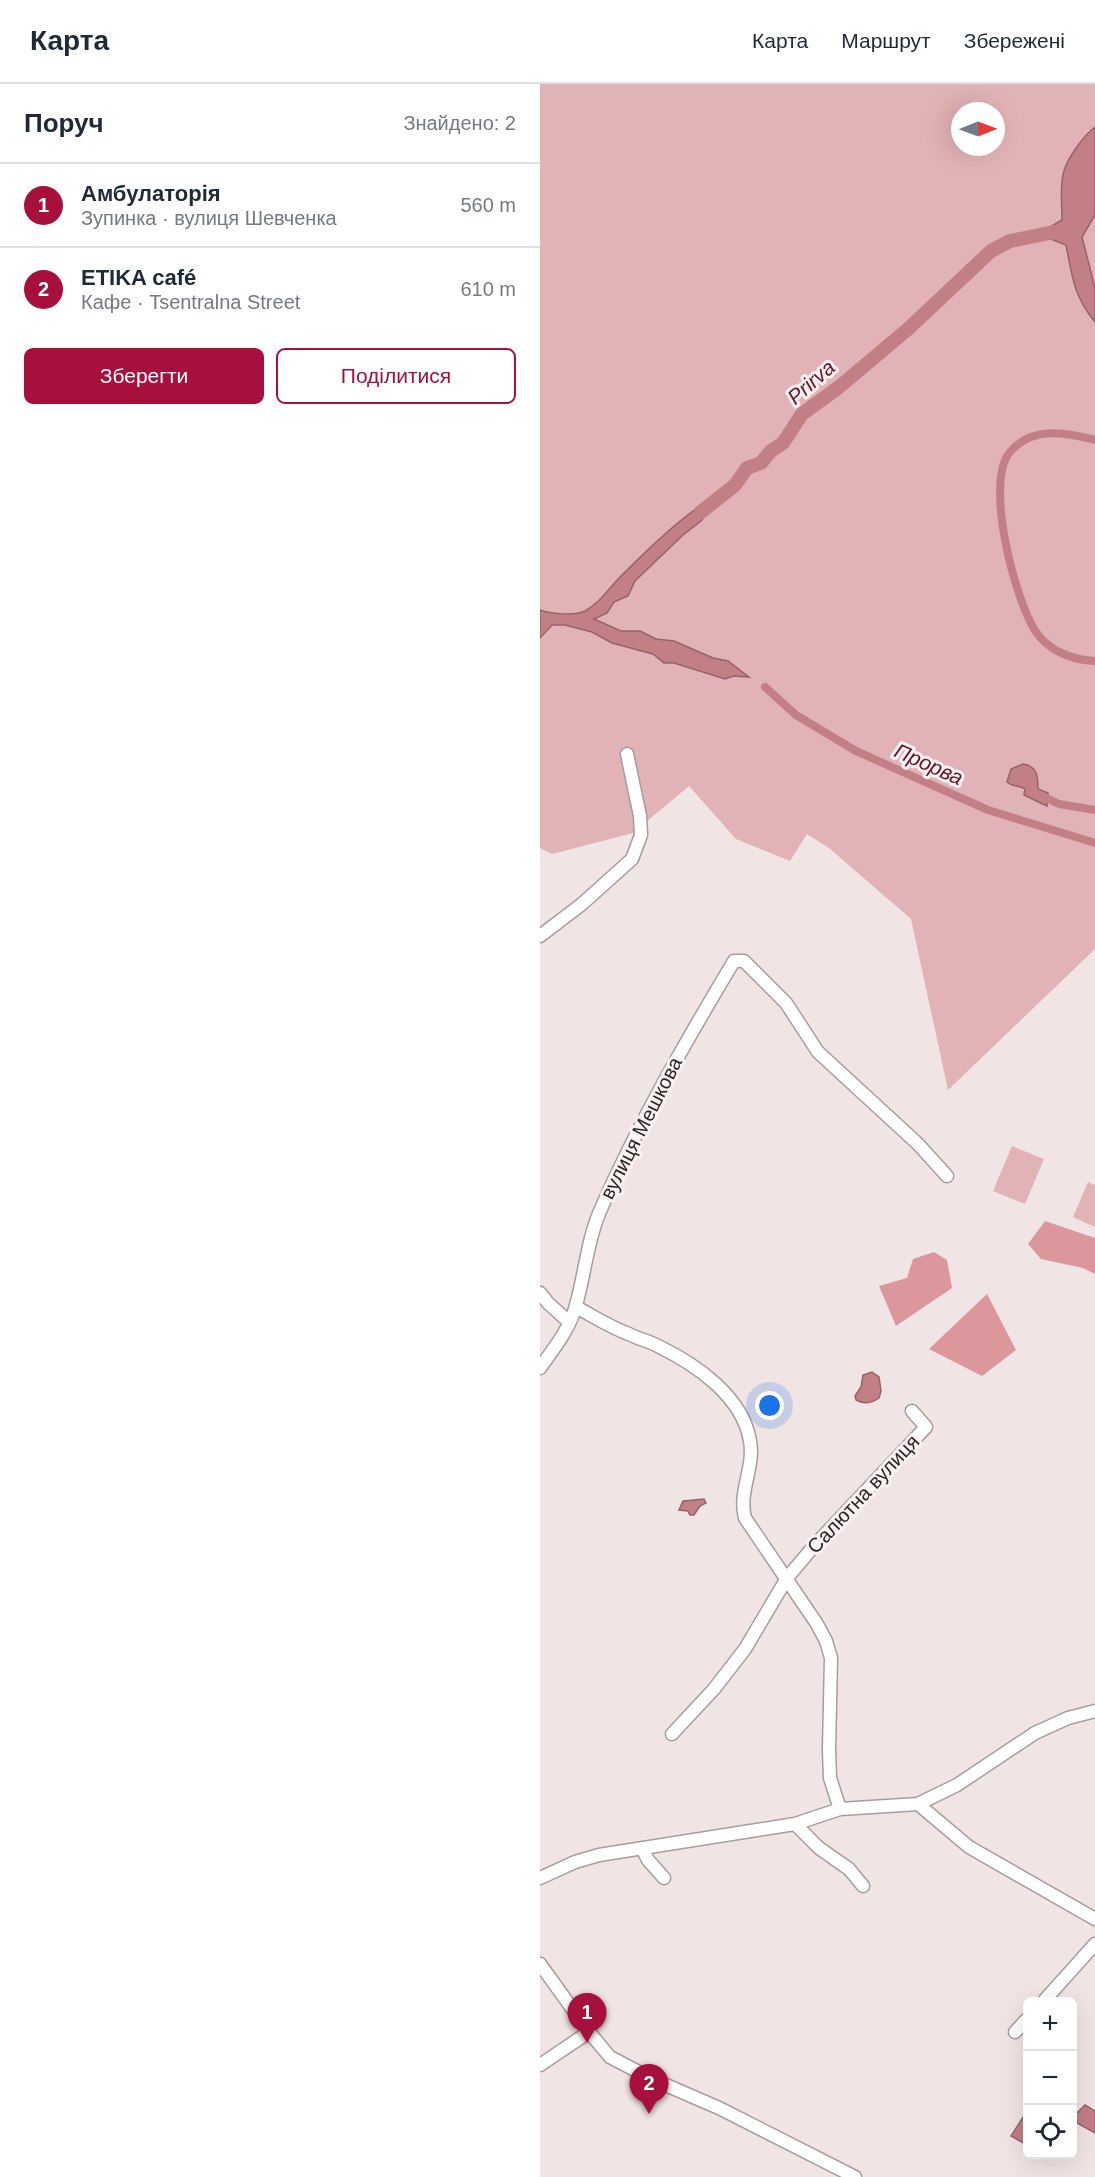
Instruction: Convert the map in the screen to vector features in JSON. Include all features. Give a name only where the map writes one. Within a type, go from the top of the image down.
[{"type":"street","points":[[540,936],[582,904],[632,859],[641,836],[640,816],[627,754]]},
{"type":"street","name":"вулиця Мешкова","points":[[540,1368],[563,1337],[576,1307],[598,1214],[639,1125],[734,961],[744,961],[786,1003],[818,1052],[918,1144],[947,1176]]},
{"type":"street","points":[[540,1293],[569,1322]]},
{"type":"street","points":[[576,1307],[688,1363],[715,1384],[739,1409],[751,1444],[742,1506],[745,1518],[817,1624],[826,1641],[831,1658],[828,1750],[830,1778],[840,1809]]},
{"type":"street","name":"Салютна вулиця","points":[[672,1734],[714,1689],[745,1649],[787,1578],[814,1546],[926,1427],[912,1412]]},
{"type":"street","points":[[540,1878],[574,1862],[599,1855],[643,1850],[795,1824],[840,1809],[918,1804],[957,1785],[1035,1733],[1068,1718],[1095,1711]]},
{"type":"street","points":[[918,1804],[969,1847],[1095,1919]]},
{"type":"street","points":[[795,1824],[819,1848],[849,1869],[863,1886]]},
{"type":"street","points":[[643,1850],[648,1860],[664,1878]]},
{"type":"street","points":[[1047,1997],[1095,1944]]},
{"type":"street","points":[[540,1964],[589,2032],[610,2056],[652,2079],[719,2109],[855,2177]]},
{"type":"street","points":[[1015,2032],[1023,2023]]},
{"type":"street","points":[[540,2065],[589,2032]]},
{"type":"shaded area","points":[[540,84],[1095,84],[1095,949],[948,1090],[911,919],[829,848],[807,834],[790,861],[736,839],[689,786],[633,833],[552,854],[540,848]]},
{"type":"shaded area","points":[[1095,127],[1095,215],[1082,237],[1095,288],[1095,322],[1078,295],[1066,245],[1038,234],[1062,220],[1064,169],[1076,149]]},
{"type":"shaded area","points":[[713,500],[712,507],[701,521],[635,581],[628,596],[614,602],[607,613],[594,619],[621,631],[640,631],[656,639],[674,641],[713,658],[728,661],[749,677],[734,676],[725,679],[674,663],[664,663],[653,654],[612,643],[592,632],[565,625],[552,625],[540,638],[540,610],[569,614],[581,613],[590,608],[666,534],[703,504]]},
{"type":"shaded area","points":[[1023,764],[1034,769],[1038,789],[1048,793],[1047,806],[1024,795],[1025,789],[1007,782],[1011,769]]},
{"type":"shaded area","points":[[1012,1146],[1044,1159],[1025,1204],[993,1191]]},
{"type":"shaded area","points":[[1088,1182],[1095,1185],[1095,1227],[1073,1217]]},
{"type":"shaded area","points":[[1045,1221],[1095,1238],[1095,1274],[1083,1268],[1041,1259],[1028,1244]]},
{"type":"shaded area","points":[[934,1252],[947,1260],[952,1288],[896,1326],[879,1286],[907,1278],[913,1259]]},
{"type":"shaded area","points":[[987,1294],[1016,1350],[982,1376],[929,1349]]},
{"type":"shaded area","points":[[872,1372],[879,1377],[881,1391],[879,1398],[868,1403],[856,1400],[855,1396],[861,1387],[863,1375]]},
{"type":"shaded area","points":[[704,1499],[706,1503],[700,1506],[694,1515],[690,1515],[688,1511],[679,1510],[683,1501]]},
{"type":"shaded area","points":[[1085,2105],[1095,2111],[1095,2133],[1077,2123],[1077,2113]]},
{"type":"shaded area","points":[[1023,2117],[1023,2143],[1011,2136]]},
{"type":"waterway","name":"Prirva","points":[[701,512],[735,485],[747,468],[761,463],[771,451],[783,443],[802,414],[839,387],[908,329],[991,251],[1010,241],[1054,232]]},
{"type":"waterway","points":[[1095,440],[1061,433],[1028,438],[1010,452],[1003,467],[1000,488],[1005,542],[1019,595],[1036,632],[1047,644],[1062,653],[1078,659],[1095,661]]},
{"type":"waterway","name":"Прорва","points":[[765,687],[796,715],[856,751],[988,810],[1095,843]]},
{"type":"waterway","points":[[1038,794],[1059,804],[1095,810]]},
{"type":"place","name":"Амбулаторія","points":[[587,2043]]},
{"type":"place","name":"ETIKA café","points":[[649,2114]]}]
